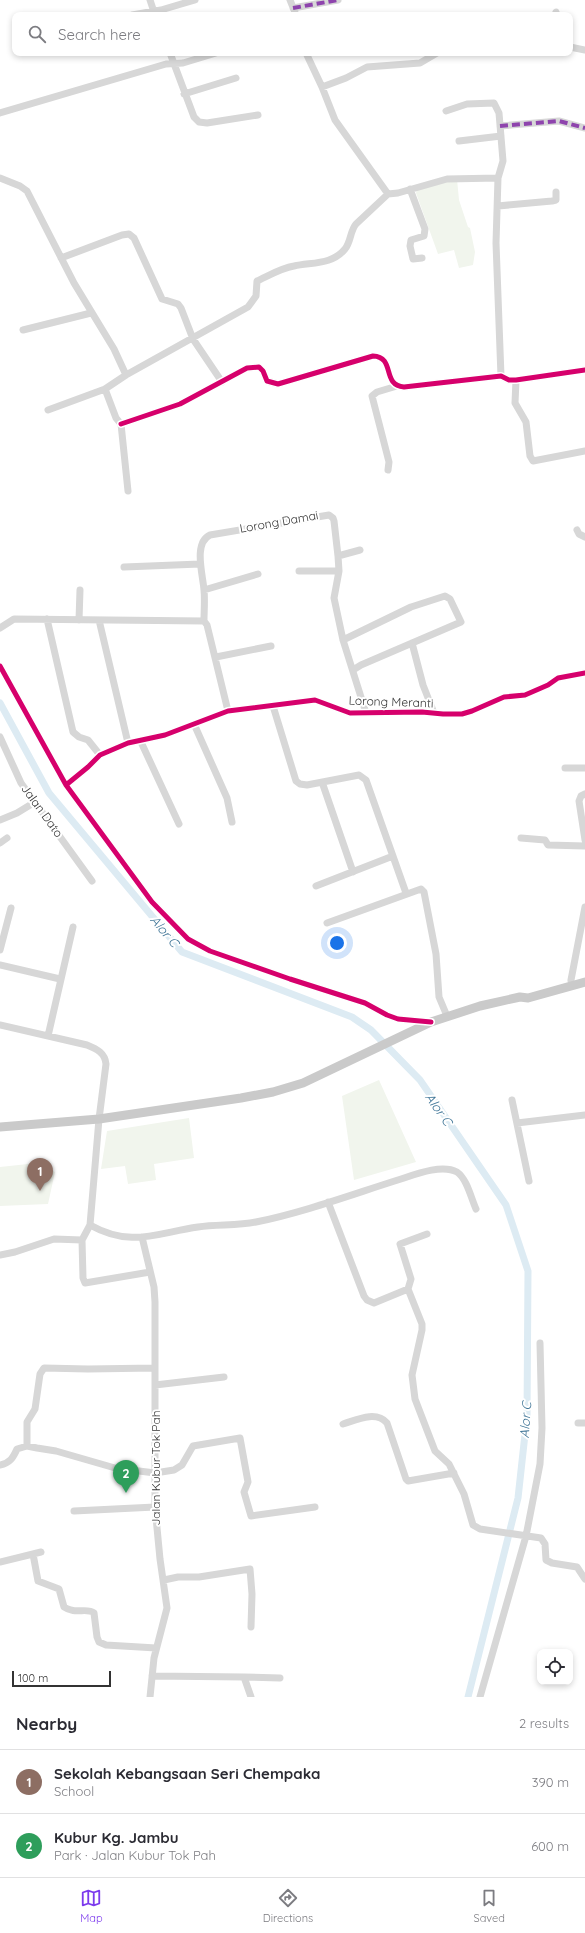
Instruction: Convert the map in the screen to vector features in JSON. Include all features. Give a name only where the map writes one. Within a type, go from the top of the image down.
[{"type":"main road","points":[[0,1127],[99,1119],[273,1092],[303,1083],[411,1030],[447,1016],[520,997],[530,991],[585,976]]},
{"type":"main road","points":[[520,997],[528,998],[585,982]]},
{"type":"street","points":[[150,0],[155,12]]},
{"type":"street","points":[[158,12],[195,0]]},
{"type":"street","points":[[290,0],[295,11],[338,0]]},
{"type":"street","points":[[573,48],[585,50]]},
{"type":"street","points":[[171,56],[184,94],[194,117],[199,122],[207,123],[258,115]]},
{"type":"street","points":[[0,113],[166,64],[183,63],[206,56]]},
{"type":"street","points":[[307,56],[335,120],[388,194]]},
{"type":"street","points":[[322,87],[346,78],[367,67],[420,63],[432,56]]},
{"type":"street","points":[[184,94],[236,78]]},
{"type":"street","points":[[446,111],[467,104],[494,103],[499,113],[503,161],[498,178],[496,243],[501,376]]},
{"type":"street","points":[[500,126],[559,121],[585,128]]},
{"type":"street","points":[[459,141],[501,136]]},
{"type":"street","points":[[0,178],[20,186],[27,191],[61,258],[92,314],[114,349],[126,375]]},
{"type":"street","points":[[48,410],[105,389],[126,375],[248,307],[256,296],[257,281],[288,268],[314,264],[338,255],[346,248],[351,232],[356,224],[388,194],[447,179],[498,178]]},
{"type":"street","points":[[410,189],[425,229],[424,236],[411,240],[410,246],[413,259],[422,258]]},
{"type":"street","points":[[498,206],[552,201],[556,200],[556,192]]},
{"type":"street","points":[[61,258],[122,235],[129,234],[134,238],[162,299],[178,304],[182,308],[193,339],[222,382]]},
{"type":"street","points":[[23,330],[92,314]]},
{"type":"street","points":[[121,424],[180,404],[247,368],[254,367],[259,367],[263,371],[267,381],[278,384],[374,356],[379,356],[387,363],[390,378],[397,386]]},
{"type":"street","points":[[388,470],[389,462],[372,396],[377,392],[397,386],[413,386],[501,376],[509,380],[516,380],[585,370]]},
{"type":"street","points":[[516,380],[515,403],[526,422],[530,456],[534,461],[541,461],[585,451]]},
{"type":"street","points":[[105,389],[116,418],[121,424],[128,491]]},
{"type":"street","name":"Lorong Damai","points":[[228,711],[216,657],[207,625],[204,621],[204,590],[200,564],[202,542],[205,537],[210,535],[324,514],[333,518],[338,556],[338,571],[334,598],[343,640],[366,713]]},
{"type":"street","points":[[577,530],[579,534],[585,537]]},
{"type":"street","points":[[338,556],[360,550]]},
{"type":"street","points":[[124,567],[200,564]]},
{"type":"street","points":[[299,571],[338,571]]},
{"type":"street","points":[[204,590],[258,574]]},
{"type":"street","points":[[80,590],[80,620]]},
{"type":"street","points":[[343,640],[411,607],[445,596],[450,599],[461,622],[353,670]]},
{"type":"street","points":[[0,628],[14,618],[204,621]]},
{"type":"street","points":[[47,619],[73,732],[79,738],[88,740],[100,755]]},
{"type":"street","points":[[99,620],[128,744]]},
{"type":"street","points":[[412,643],[423,685],[434,713]]},
{"type":"street","points":[[216,657],[271,646]]},
{"type":"street","points":[[0,666],[66,785],[152,902],[188,939],[210,951],[290,979],[365,1002],[387,1015],[398,1019],[431,1022]]},
{"type":"street","name":"Lorong Meranti","points":[[66,785],[100,755],[128,744],[165,735],[228,711],[315,700],[350,713],[462,714],[504,696],[526,695],[558,678],[585,673]]},
{"type":"street","points":[[273,706],[296,781],[300,784],[307,785],[354,775],[363,777],[370,790],[406,893]]},
{"type":"street","points":[[194,724],[227,798],[232,822]]},
{"type":"street","name":"Jalan Dato","points":[[0,737],[21,783],[92,881]]},
{"type":"street","points":[[141,742],[179,824]]},
{"type":"street","points":[[565,768],[585,768]]},
{"type":"street","points":[[322,782],[353,872]]},
{"type":"street","points":[[585,794],[581,796],[579,801],[585,840]]},
{"type":"street","points":[[0,820],[17,813],[35,802]]},
{"type":"street","points":[[0,843],[7,838]]},
{"type":"street","points":[[521,838],[544,840],[548,845],[585,846]]},
{"type":"street","points":[[316,886],[393,856]]},
{"type":"street","points":[[327,923],[406,893],[421,889],[424,892],[436,954],[438,997],[447,1016]]},
{"type":"street","points":[[0,950],[11,908]]},
{"type":"street","points":[[571,980],[585,908]]},
{"type":"street","points":[[48,1036],[72,926]]},
{"type":"street","points":[[0,965],[60,979]]},
{"type":"street","points":[[0,1025],[87,1045],[100,1051],[106,1059],[99,1119],[90,1225],[82,1240],[83,1278],[85,1283],[150,1272]]},
{"type":"street","points":[[512,1100],[529,1181]]},
{"type":"street","points":[[517,1123],[585,1115]]},
{"type":"street","points":[[90,1225],[116,1236],[128,1238],[198,1227],[255,1222],[328,1202],[417,1173],[448,1169],[456,1172],[462,1177],[476,1209]]},
{"type":"street","points":[[328,1202],[364,1296],[367,1300],[377,1302],[408,1289]]},
{"type":"street","points":[[427,1234],[400,1244],[411,1279],[408,1289],[422,1324],[412,1375],[415,1399],[435,1451],[450,1464],[464,1494],[473,1525],[480,1529],[541,1538],[544,1541],[545,1557],[548,1562],[577,1566],[585,1580]]},
{"type":"street","name":"Jalan Kubur Tok Pah","points":[[142,1237],[155,1302],[155,1507],[167,1608],[156,1648],[150,1697]]},
{"type":"street","points":[[0,1255],[15,1252],[54,1239],[82,1240]]},
{"type":"street","points":[[480,1697],[524,1535],[540,1464],[542,1447],[540,1343]]},
{"type":"street","points":[[27,1446],[27,1422],[35,1409],[40,1374],[44,1368],[156,1368]]},
{"type":"street","points":[[155,1385],[224,1377]]},
{"type":"street","points":[[343,1424],[368,1417],[380,1417],[384,1419],[387,1423],[408,1481],[454,1473]]},
{"type":"street","points":[[0,1465],[8,1462],[13,1457],[17,1449],[27,1446],[56,1451],[115,1468],[155,1473],[174,1470],[182,1465],[193,1446],[225,1439],[240,1438],[248,1482],[244,1492],[250,1516],[314,1507]]},
{"type":"street","points":[[74,1511],[155,1507]]},
{"type":"street","points":[[0,1562],[41,1552]]},
{"type":"street","points":[[33,1554],[38,1581],[58,1589],[64,1607],[72,1612],[90,1610],[94,1613],[99,1642],[106,1644],[156,1648]]},
{"type":"street","points":[[164,1580],[178,1577],[200,1578],[250,1569],[252,1594],[251,1627]]},
{"type":"street","points":[[152,1676],[280,1678]]},
{"type":"street","points":[[244,1678],[250,1688],[251,1697]]},
{"type":"shaded area","points":[[457,179],[459,200],[468,227],[470,228],[475,252],[473,265],[459,268],[454,250],[438,254],[416,193],[417,190]]},
{"type":"shaded area","points":[[379,1080],[416,1162],[354,1180],[342,1096]]},
{"type":"shaded area","points":[[189,1118],[194,1158],[154,1164],[156,1180],[128,1184],[125,1166],[101,1169],[107,1131]]},
{"type":"shaded area","points":[[37,1163],[55,1172],[48,1204],[0,1206],[0,1167]]},
{"type":"waterway","name":"Alor C","points":[[0,703],[49,793],[182,952],[352,1017],[371,1030],[420,1080],[506,1205],[528,1271],[527,1416],[518,1498],[468,1697]]},
{"type":"marked path","points":[[293,8],[338,0]]},
{"type":"marked path","points":[[500,126],[559,121],[585,128]]},
{"type":"cycle path","points":[[121,424],[180,404],[247,368],[259,367],[263,371],[267,381],[278,384],[373,356],[384,361],[393,381],[397,385],[404,387],[501,376],[509,380],[516,380],[585,370]]},
{"type":"cycle path","points":[[0,666],[66,785],[152,902],[188,939],[210,951],[365,1003],[398,1019],[431,1022]]},
{"type":"cycle path","points":[[66,785],[100,755],[128,743],[165,735],[228,711],[315,700],[350,713],[422,712],[462,714],[504,697],[525,695],[548,685],[558,678],[585,673]]},
{"type":"place","name":"Sekolah Kebangsaan Seri Chempaka","points":[[40,1191]]},
{"type":"place","name":"Kubur Kg. Jambu","points":[[126,1493]]}]
